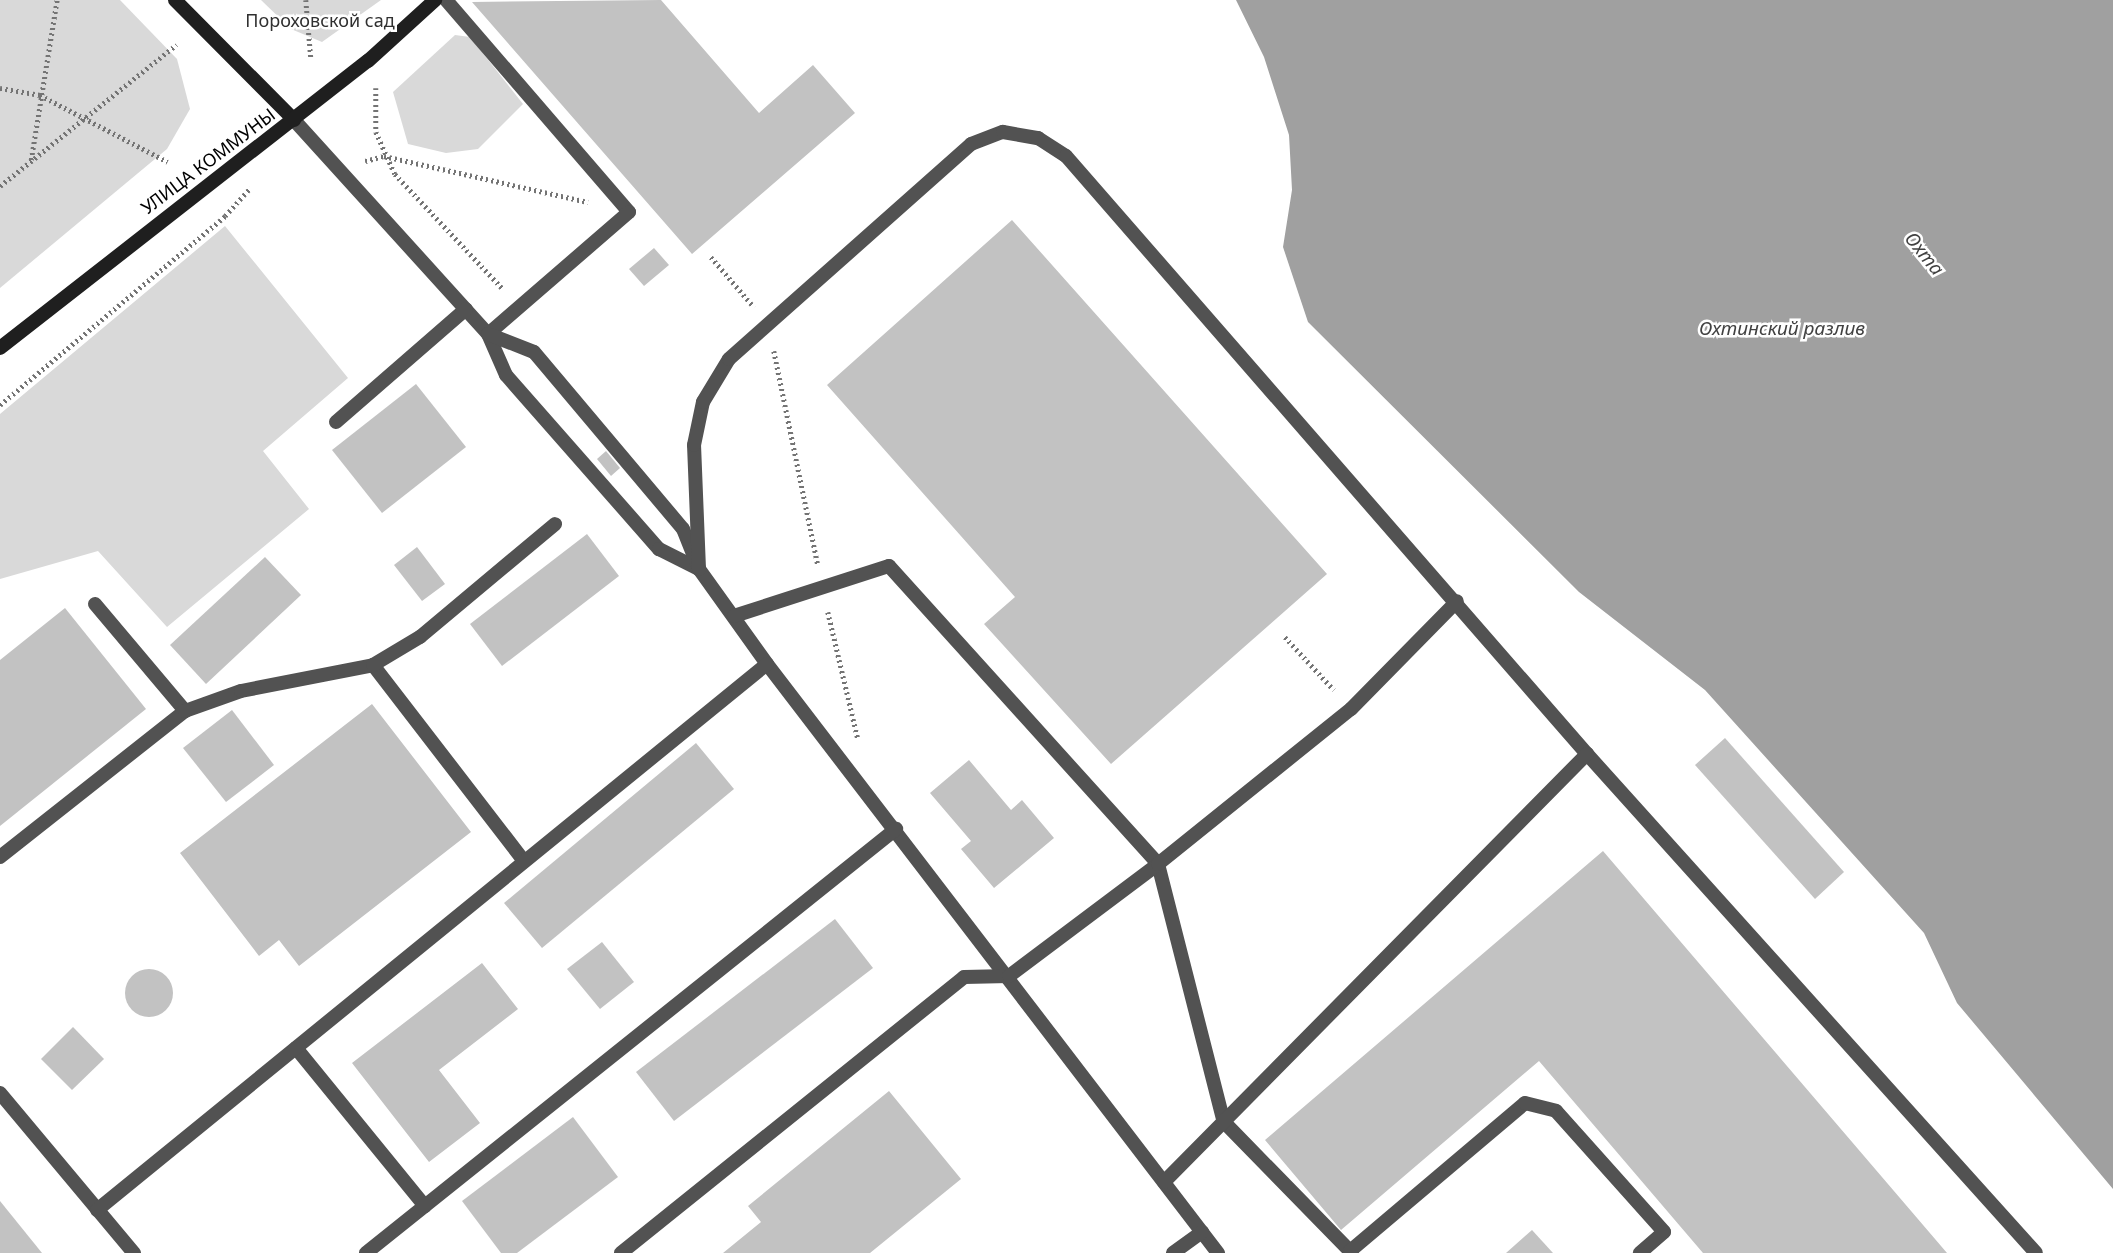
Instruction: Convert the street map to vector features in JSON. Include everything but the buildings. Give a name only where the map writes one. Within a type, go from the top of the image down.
[{"type":"main road","points":[[175,0],[294,120]]},
{"type":"main road","name":"УЛИЦА КОММУНЫ","points":[[0,348],[294,120],[435,0]]},
{"type":"lane","points":[[446,0],[629,212],[488,334]]},
{"type":"lane","points":[[294,120],[488,334],[506,375],[659,549],[699,569]]},
{"type":"lane","points":[[699,569],[694,445],[703,402],[729,359],[971,144],[1003,132],[1038,138],[1066,156],[1457,601],[1587,754],[2036,1253]]},
{"type":"lane","points":[[335,422],[466,309]]},
{"type":"lane","points":[[488,334],[534,352],[683,529],[699,569],[767,664],[1009,976],[1218,1253]]},
{"type":"lane","points":[[0,857],[185,711],[241,691],[373,665],[420,637],[555,524]]},
{"type":"lane","points":[[734,617],[889,566],[1158,864],[1224,1122],[1351,1252],[1525,1103],[1556,1111],[1664,1232],[1640,1253]]},
{"type":"lane","points":[[621,1253],[964,977],[1009,976],[1158,864],[1351,709],[1457,601]]},
{"type":"lane","points":[[94,604],[185,711]]},
{"type":"lane","points":[[97,1210],[767,664]]},
{"type":"lane","points":[[373,665],[524,861]]},
{"type":"lane","points":[[1164,1182],[1587,754]]},
{"type":"lane","points":[[366,1253],[897,830]]},
{"type":"lane","points":[[296,1048],[425,1206]]},
{"type":"lane","points":[[0,1093],[134,1253]]},
{"type":"lane","points":[[1173,1253],[1202,1233]]},
{"type":"path","points":[[31,160],[40,94],[48,80],[57,0]]},
{"type":"path","points":[[306,0],[311,58]]},
{"type":"path","points":[[0,186],[176,45]]},
{"type":"path","points":[[379,74],[374,95],[384,156],[519,306]]},
{"type":"path","points":[[0,88],[40,94],[87,116],[168,162]]},
{"type":"path","points":[[384,156],[629,212]]},
{"type":"path","points":[[0,405],[225,216],[259,180]]},
{"type":"path","points":[[711,257],[769,324],[822,588],[859,745]]},
{"type":"path","points":[[1285,637],[1351,709]]},
{"type":"green space","points":[[0,0],[120,0],[177,59],[190,109],[167,149],[0,288]]},
{"type":"green space","name":"Пороховской сад","points":[[261,0],[381,0],[322,42],[291,29]]},
{"type":"green space","points":[[455,35],[470,37],[523,104],[478,149],[446,153],[408,144],[393,92]]},
{"type":"green space","points":[[225,226],[348,378],[263,451],[309,509],[167,627],[98,551],[0,579],[0,414]]},
{"type":"water","name":"Охтинский разлив","points":[[1236,0],[2113,0],[2113,1189],[1957,1003],[1924,933],[1705,690],[1579,592],[1308,322],[1283,247],[1292,190],[1289,135],[1264,57]]},
{"type":"water label","name":"Охта","points":[[1924,254]]}]
